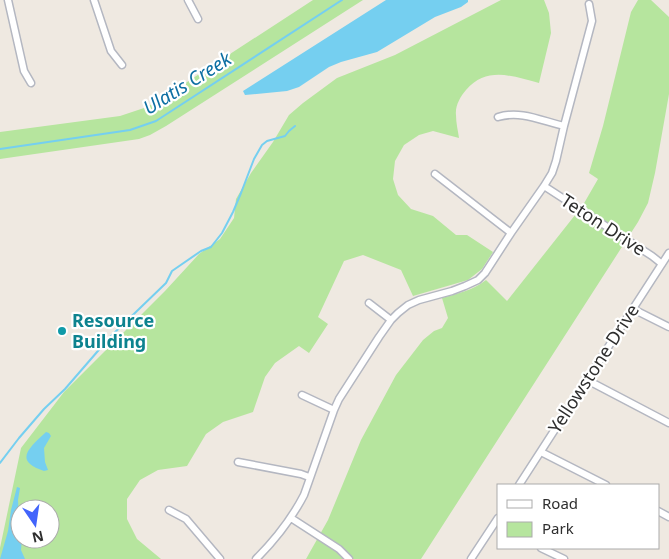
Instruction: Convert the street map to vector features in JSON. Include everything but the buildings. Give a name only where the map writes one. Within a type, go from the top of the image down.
[{"type":"street","points":[[8,0],[24,72],[31,83]]},
{"type":"street","points":[[94,0],[111,51],[122,65]]},
{"type":"street","points":[[188,0],[198,19]]},
{"type":"street","points":[[256,559],[273,542],[291,518],[304,495],[334,410],[391,320],[408,305],[452,291],[478,280],[486,273],[544,186],[556,161],[592,21],[589,4]]},
{"type":"street","points":[[498,117],[518,114],[564,126]]},
{"type":"street","points":[[436,174],[511,233]]},
{"type":"street","name":"Teton Drive","points":[[544,186],[662,264]]},
{"type":"street","name":"Yellowstone Drive","points":[[520,484],[669,253]]},
{"type":"street","points":[[370,303],[391,320]]},
{"type":"street","points":[[633,309],[669,327]]},
{"type":"street","points":[[587,380],[669,423]]},
{"type":"street","points":[[302,395],[334,410]]},
{"type":"street","points":[[541,452],[604,484]]},
{"type":"street","points":[[238,462],[310,477]]},
{"type":"street","points":[[169,510],[186,519],[220,559]]},
{"type":"street","points":[[291,518],[339,549],[349,559]]},
{"type":"street","points":[[471,559],[496,523]]},
{"type":"street","points":[[543,549],[564,559]]},
{"type":"green space","points":[[313,0],[363,0],[150,135],[139,139],[0,159],[0,132],[120,116],[147,107]]},
{"type":"green space","points":[[501,0],[544,0],[549,13],[551,33],[539,83],[500,75],[482,78],[466,90],[458,102],[456,121],[459,138],[433,131],[419,135],[404,145],[395,161],[393,179],[398,195],[411,209],[433,216],[456,235],[467,235],[493,252],[482,269],[468,280],[413,296],[401,270],[363,255],[344,261],[318,317],[328,324],[309,353],[299,346],[275,363],[265,377],[253,412],[223,422],[206,434],[187,466],[158,470],[140,480],[127,499],[127,519],[137,539],[161,559],[0,559],[0,548],[10,500],[10,549],[60,549],[60,499],[10,499],[21,448],[64,392],[165,291],[199,254],[220,239],[234,218],[236,199],[289,115],[337,78],[395,55]]},
{"type":"green space","points":[[638,0],[651,0],[669,17],[669,94],[648,203],[638,222],[421,559],[306,559],[328,520],[361,440],[396,375],[423,340],[434,331],[442,328],[448,318],[442,298],[470,289],[486,280],[507,301],[583,205],[598,179],[589,173],[603,126],[631,12]]},
{"type":"water","points":[[386,0],[468,0],[468,2],[461,7],[435,17],[377,52],[329,67],[299,87],[287,91],[245,95],[243,91]]},
{"type":"water","points":[[46,432],[51,436],[44,448],[45,462],[48,470],[44,471],[29,463],[27,454],[34,443]]},
{"type":"water","points":[[17,487],[20,488],[18,499],[14,499]]},
{"type":"water","points":[[10,517],[10,549],[21,549],[25,559],[0,559]]},
{"type":"waterway","name":"Ulatis Creek","points":[[0,149],[130,130],[156,121],[342,0]]},
{"type":"waterway","points":[[0,463],[44,409],[65,389],[110,337],[166,283],[172,271],[201,251],[211,247],[222,233],[233,212],[254,159],[262,145],[267,141],[285,136],[295,126]]},
{"type":"place","name":"Resource Building","points":[[62,331]]}]
